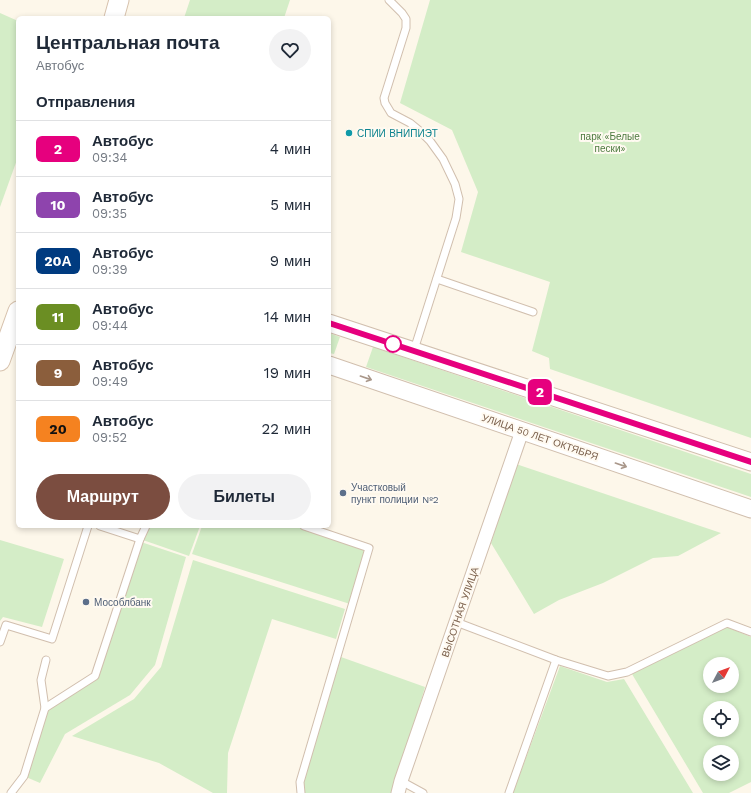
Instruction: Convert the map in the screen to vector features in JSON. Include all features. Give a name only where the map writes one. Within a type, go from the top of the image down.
[{"type":"main road","points":[[115,16],[119,0]]},
{"type":"main road","points":[[0,361],[16,317]]},
{"type":"street","points":[[331,324],[751,462]]},
{"type":"street","name":"УЛИЦА 50 ЛЕТ ОКТЯБРЯ","points":[[331,366],[751,509]]},
{"type":"street","name":"ВЫСОТНАЯ УЛИЦА","points":[[399,787],[522,431]]},
{"type":"lane","points":[[389,0],[406,19],[406,28],[384,98],[385,104],[391,113],[410,123],[430,141],[443,159],[455,184],[460,199],[456,218],[414,350]]},
{"type":"lane","points":[[437,279],[533,312]]},
{"type":"lane","points":[[50,648],[87,528]]},
{"type":"lane","points":[[106,528],[140,539]]},
{"type":"lane","points":[[45,708],[95,676],[140,539],[145,528]]},
{"type":"lane","points":[[301,793],[300,782],[369,548],[310,528]]},
{"type":"lane","points":[[456,622],[556,660],[608,676],[627,672],[727,623],[751,632]]},
{"type":"lane","points":[[0,642],[6,625],[52,639]]},
{"type":"lane","points":[[10,793],[24,776],[45,708],[41,680],[46,660]]},
{"type":"lane","points":[[509,793],[556,660]]},
{"type":"lane","points":[[399,787],[423,793]]},
{"type":"green space","points":[[190,0],[290,0],[285,16],[185,16]]},
{"type":"green space","name":"парк «Белые пески»","points":[[430,0],[751,0],[751,438],[550,369],[549,358],[532,351],[550,282],[461,252],[478,192],[452,130],[400,103]]},
{"type":"green space","points":[[0,13],[16,20],[16,163],[0,207]]},
{"type":"green space","points":[[331,334],[340,337],[334,354],[331,353]]},
{"type":"green space","points":[[373,347],[751,474],[751,497],[366,367]]},
{"type":"green space","points":[[516,464],[721,533],[678,556],[653,558],[603,583],[559,600],[534,614],[491,543]]},
{"type":"green space","points":[[145,528],[199,528],[189,556],[140,539]]},
{"type":"green space","points":[[201,528],[304,528],[365,549],[350,604],[192,554]]},
{"type":"green space","points":[[0,540],[64,559],[42,627],[3,617],[0,621]]},
{"type":"green space","points":[[141,542],[186,557],[155,665],[130,695],[65,734],[40,783],[26,777],[47,710],[96,679]]},
{"type":"green space","points":[[193,560],[345,609],[336,639],[272,619],[228,753],[227,793],[213,793],[159,763],[72,736],[134,699],[161,667]]},
{"type":"green space","points":[[727,627],[751,637],[751,782],[729,793],[703,793],[632,674]]},
{"type":"green space","points":[[341,657],[425,687],[394,793],[305,793],[303,782]]},
{"type":"green space","points":[[560,666],[607,682],[624,679],[693,793],[513,793]]},
{"type":"bus line","name":"2","points":[[331,324],[751,462]]},
{"type":"place","name":"СПИИ ВНИПИЭТ","points":[[349,133]]},
{"type":"place","name":"Участковый пункт полиции №2","points":[[343,493]]},
{"type":"place","name":"Мособлбанк","points":[[86,602]]}]
